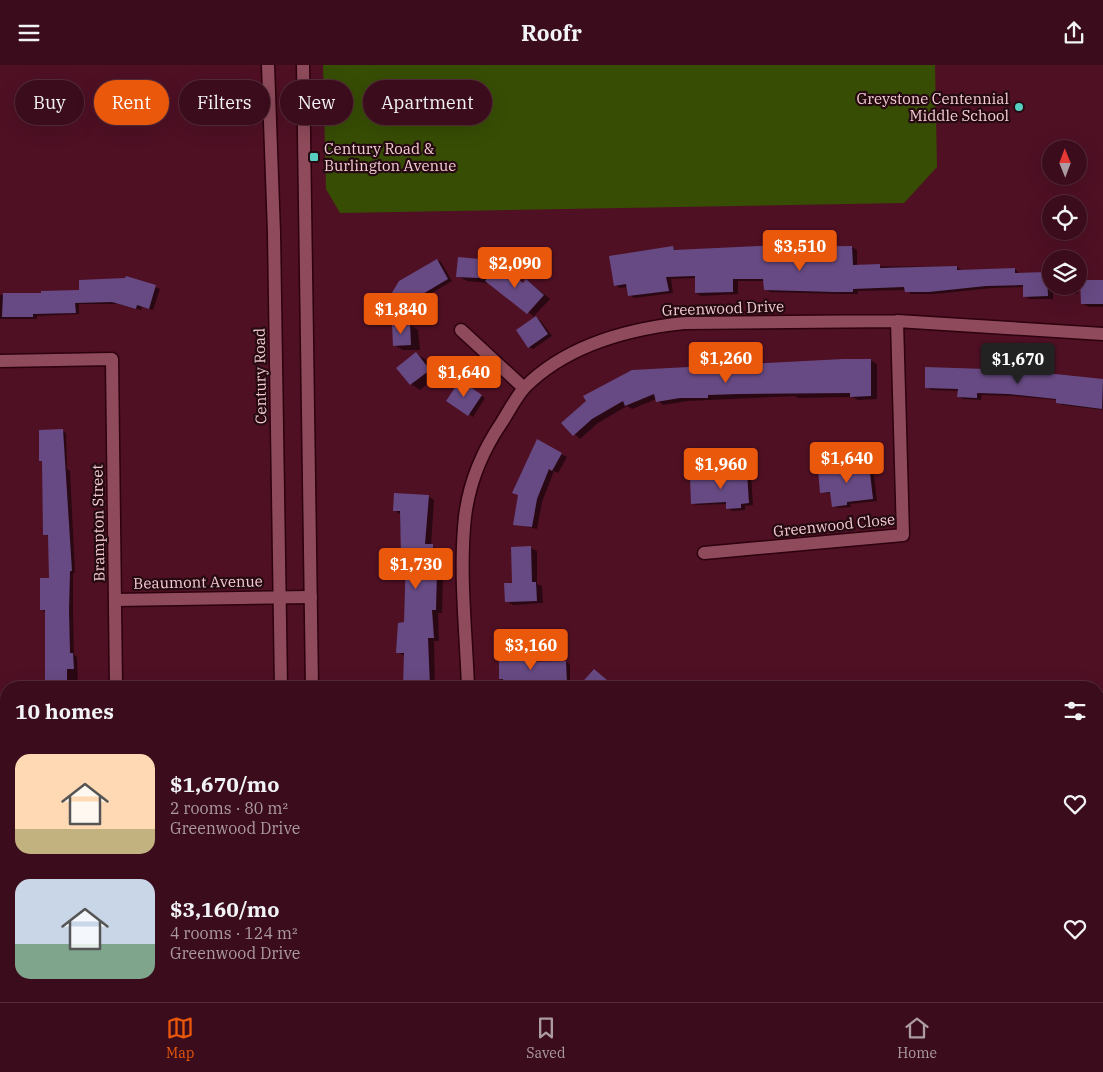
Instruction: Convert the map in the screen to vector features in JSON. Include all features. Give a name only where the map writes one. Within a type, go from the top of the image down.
[{"type":"street","name":"Century Road","points":[[268,65],[282,681]]},
{"type":"street","points":[[303,65],[312,681]]},
{"type":"street","name":"Greenwood Drive","points":[[468,681],[464,583],[466,515],[470,490],[490,439],[524,388],[551,367],[577,352],[620,333],[653,326],[684,323],[897,321],[1103,334]]},
{"type":"street","name":"Greenwood Close","points":[[704,553],[903,535],[897,321]]},
{"type":"street","points":[[462,330],[524,388]]},
{"type":"street","name":"Brampton Street","points":[[0,361],[112,359],[116,681]]},
{"type":"street","name":"Beaumont Avenue","points":[[116,600],[311,597]]},
{"type":"green space","points":[[323,65],[935,65],[937,167],[904,203],[340,213],[326,189],[324,125],[353,125],[353,80],[323,80]]},
{"type":"building","points":[[780,245],[781,247],[852,246],[853,265],[880,264],[880,268],[957,266],[957,270],[1015,268],[1015,273],[1042,272],[1042,295],[1048,296],[1023,297],[1023,285],[986,286],[929,292],[905,292],[904,287],[853,289],[853,292],[764,290],[763,279],[733,279],[733,292],[695,293],[695,276],[666,277],[669,291],[628,296],[626,284],[614,286],[609,256],[673,246],[674,250]]},
{"type":"building","points":[[458,257],[480,259],[479,278],[456,277]]},
{"type":"building","points":[[437,259],[448,279],[416,298],[406,313],[387,301],[399,281]]},
{"type":"building","points":[[497,264],[523,283],[526,279],[544,295],[527,314],[485,281]]},
{"type":"building","points":[[126,276],[156,285],[149,309],[137,305],[136,309],[112,302],[75,303],[76,313],[33,314],[33,317],[2,317],[3,293],[79,290],[79,280],[125,278]]},
{"type":"building","points":[[1087,280],[1103,280],[1103,304],[1081,304],[1081,295],[1087,295]]},
{"type":"building","points":[[536,316],[548,334],[528,348],[516,330]]},
{"type":"building","points":[[410,323],[411,345],[393,346],[392,324]]},
{"type":"building","points":[[416,352],[430,370],[410,385],[396,368]]},
{"type":"building","points":[[871,359],[871,396],[850,397],[850,393],[739,394],[708,395],[708,398],[680,398],[656,402],[654,394],[625,406],[623,401],[592,419],[573,436],[561,423],[586,401],[583,396],[632,370]]},
{"type":"building","points":[[925,367],[1017,370],[1103,379],[1102,409],[1056,403],[1056,399],[1008,394],[977,393],[977,398],[957,397],[958,389],[925,388]]},
{"type":"building","points":[[460,380],[482,395],[468,416],[446,401]]},
{"type":"building","points":[[63,429],[72,571],[70,571],[69,610],[70,653],[73,653],[74,669],[67,669],[67,681],[45,681],[45,610],[40,610],[40,578],[49,578],[48,535],[43,535],[42,461],[39,461],[39,430]]},
{"type":"building","points":[[537,439],[562,453],[552,471],[549,469],[537,499],[532,527],[513,525],[518,495],[512,493]]},
{"type":"building","points":[[869,464],[873,499],[847,502],[847,505],[832,507],[830,492],[820,493],[818,470]]},
{"type":"building","points":[[747,472],[749,503],[741,504],[741,508],[726,509],[726,502],[691,504],[690,477]]},
{"type":"building","points":[[394,493],[429,495],[425,544],[433,544],[433,571],[437,571],[436,610],[432,610],[434,638],[428,638],[430,681],[403,681],[404,653],[396,653],[398,623],[404,622],[406,556],[401,556],[400,511],[393,511]]},
{"type":"building","points":[[531,546],[532,582],[536,582],[537,601],[505,602],[504,583],[512,583],[511,547]]},
{"type":"building","points":[[499,652],[513,652],[513,659],[525,659],[525,662],[566,661],[567,681],[503,681],[503,679],[499,679]]},
{"type":"building","points":[[594,669],[607,680],[606,681],[583,681]]},
{"type":"place","name":"Greystone Centennial Middle School","points":[[1019,107]]},
{"type":"place","name":"Century Road & Burlington Avenue","points":[[314,157]]}]
